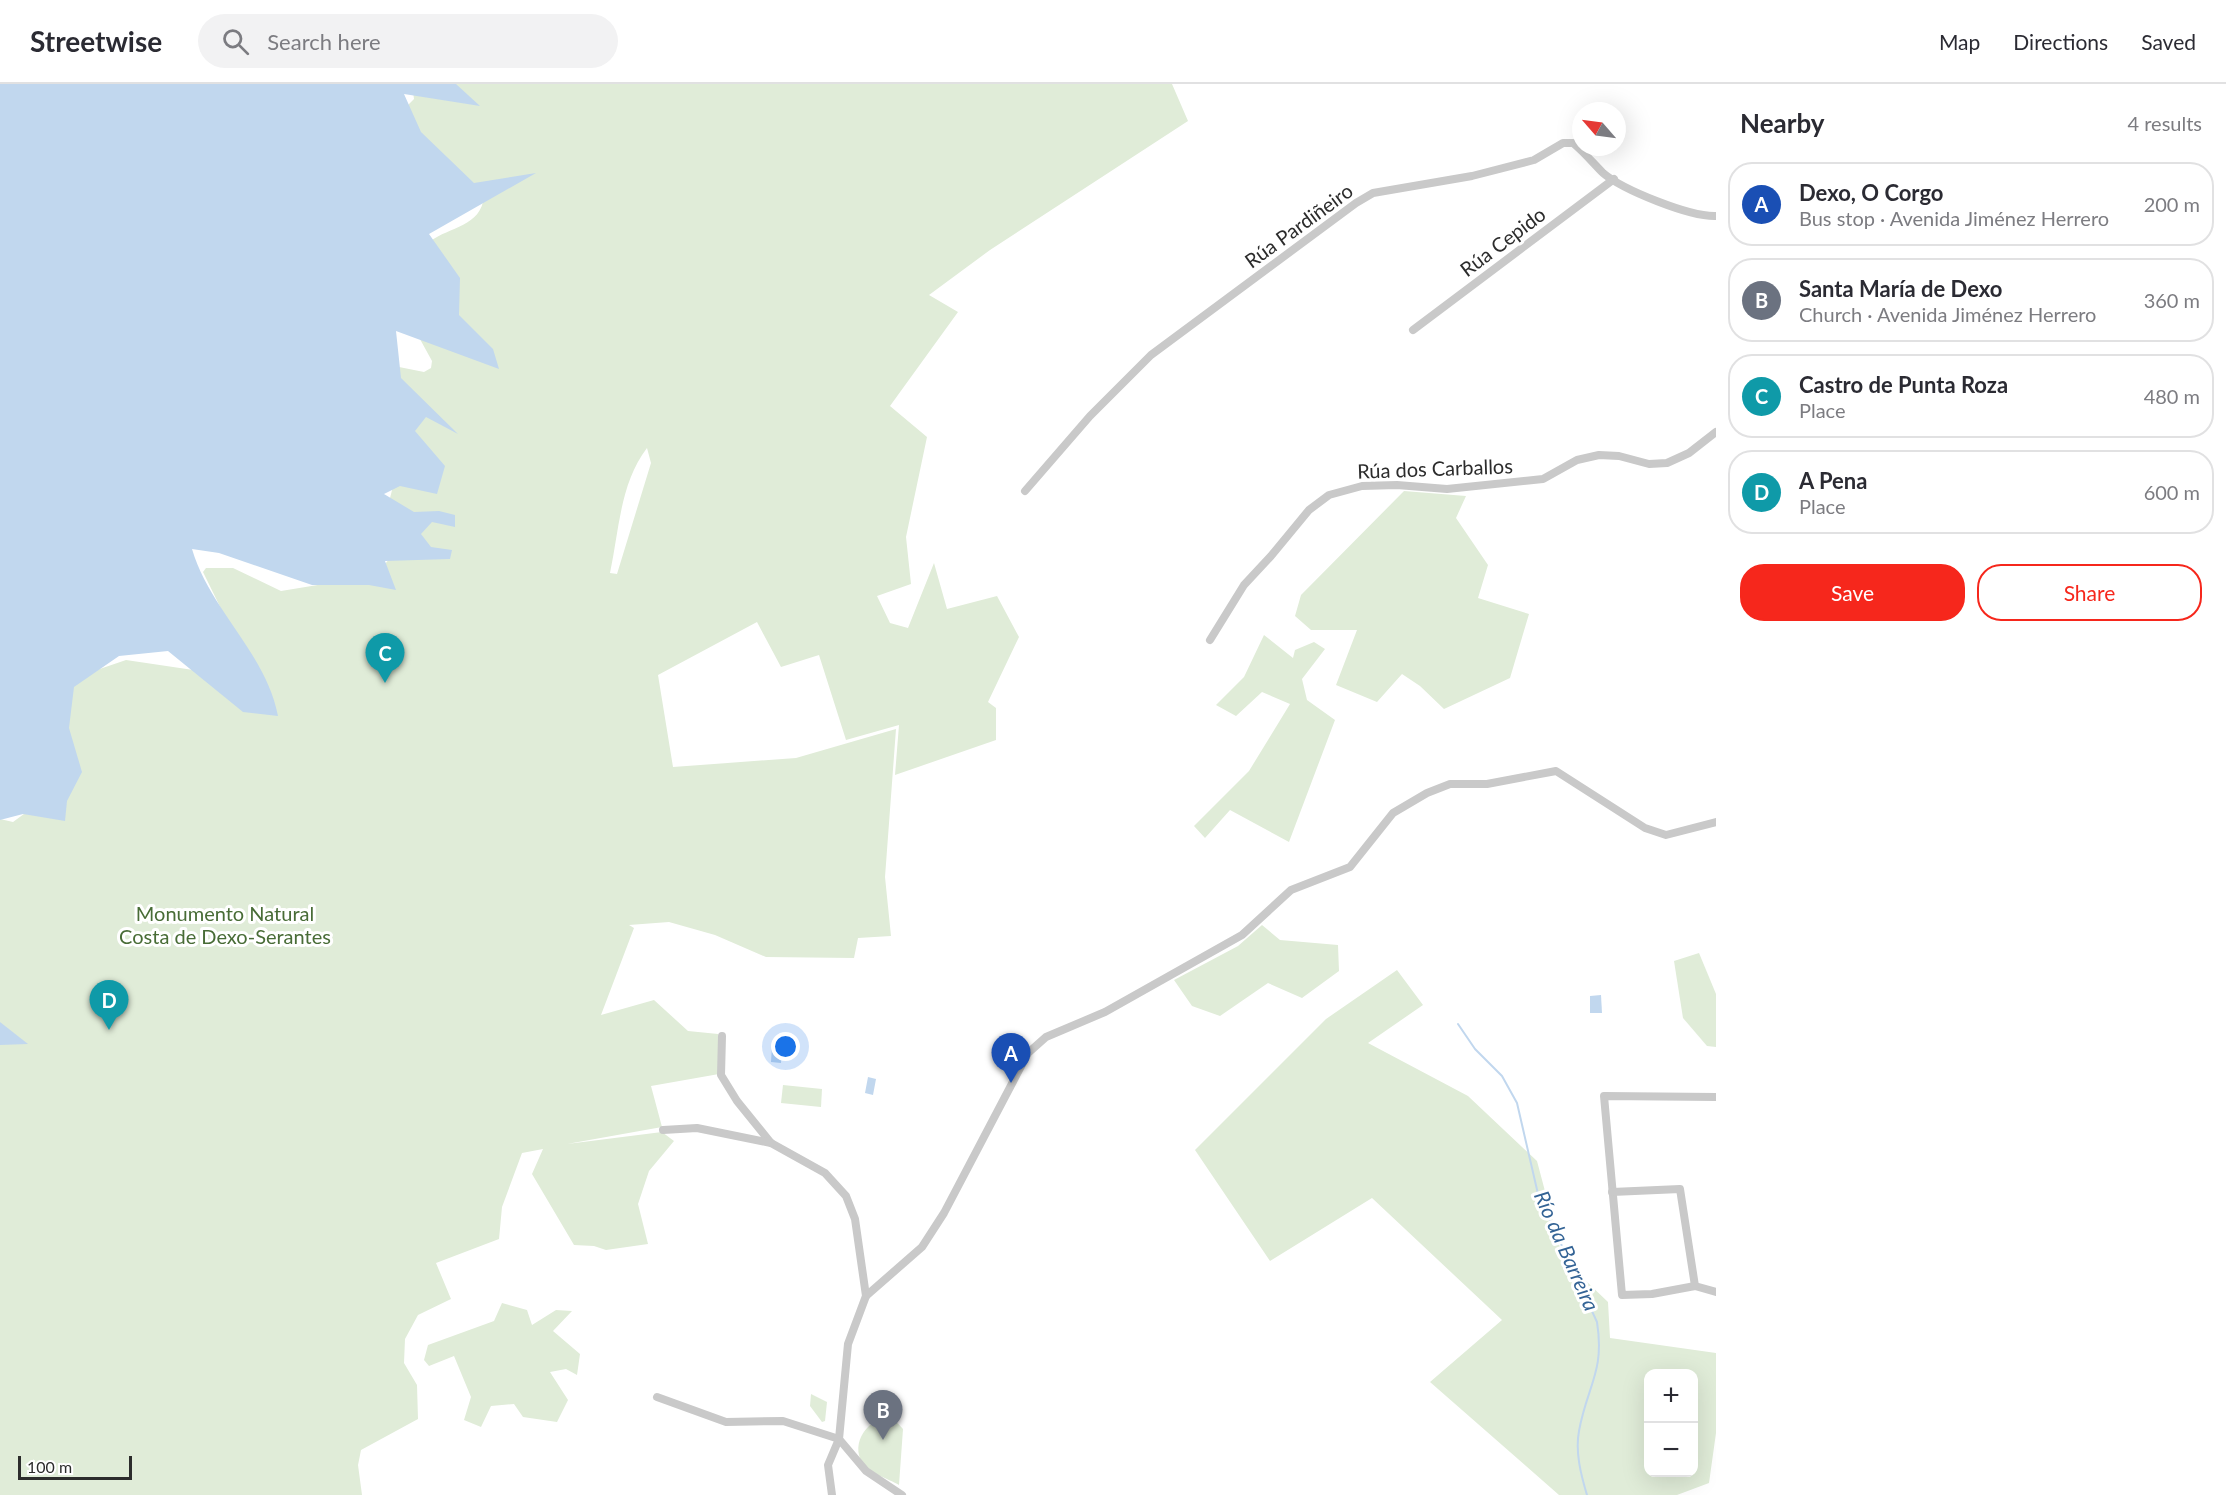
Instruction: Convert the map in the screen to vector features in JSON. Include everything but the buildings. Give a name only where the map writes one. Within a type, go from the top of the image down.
[{"type":"street","name":"Rúa Pardiñeiro","points":[[1025,492],[1090,416],[1150,356],[1373,193],[1472,176],[1534,160],[1563,143],[1574,143],[1605,174],[1614,179],[1683,212],[1701,216],[1716,216]]},
{"type":"street","name":"Rúa Cepido","points":[[1413,330],[1614,179]]},
{"type":"street","name":"Rúa dos Carballos","points":[[1210,640],[1244,585],[1309,510],[1329,495],[1362,486],[1397,485],[1448,489],[1543,479],[1577,460],[1599,455],[1619,456],[1649,464],[1667,463],[1689,453],[1716,432]]},
{"type":"street","points":[[832,1495],[828,1465],[839,1439],[848,1344],[853,1324],[866,1296],[921,1247],[944,1213],[1028,1053],[1046,1037],[1105,1012],[1242,935],[1291,890],[1350,867],[1393,813],[1427,793],[1450,784],[1487,784],[1556,771],[1645,828],[1666,835],[1716,822]]},
{"type":"street","points":[[722,1036],[721,1075],[737,1101],[771,1143]]},
{"type":"street","points":[[1716,1097],[1604,1096],[1622,1295],[1652,1294],[1695,1286],[1716,1292]]},
{"type":"street","points":[[663,1130],[697,1128],[771,1143],[825,1173],[846,1196],[859,1238],[866,1296]]},
{"type":"street","points":[[1612,1192],[1680,1189],[1695,1286]]},
{"type":"street","points":[[657,1397],[726,1422],[783,1421],[839,1439],[866,1471],[902,1495]]},
{"type":"green space","name":"Monumento Natural Costa de Dexo-Serantes","points":[[412,84],[1172,84],[1188,121],[990,250],[929,295],[958,312],[890,406],[927,437],[906,537],[911,584],[877,596],[890,623],[908,628],[934,563],[947,609],[997,596],[1019,637],[988,702],[996,708],[996,740],[895,775],[899,725],[846,740],[819,655],[781,667],[757,622],[658,675],[673,767],[796,758],[896,729],[885,877],[891,936],[858,938],[854,958],[766,957],[715,935],[669,922],[629,925],[634,928],[601,1015],[654,1000],[688,1031],[718,1034],[719,1074],[651,1086],[662,1127],[567,1144],[662,1132],[674,1141],[649,1171],[638,1204],[648,1244],[606,1250],[594,1246],[574,1245],[532,1174],[543,1149],[522,1153],[502,1207],[499,1239],[436,1263],[451,1299],[418,1315],[405,1339],[404,1363],[417,1385],[418,1419],[361,1450],[358,1465],[362,1495],[0,1495],[0,819],[13,822],[28,811],[65,691],[88,673],[126,660],[200,671],[228,623],[203,572],[206,568],[233,568],[281,591],[336,582],[379,571],[391,557],[390,498],[408,428],[384,364],[424,372],[431,368],[432,361],[415,330],[427,244],[474,217],[480,211],[483,202],[439,185],[408,105],[414,99]],"holes":[[[647,448],[651,463],[617,574],[610,573],[626,492],[631,476]]]},
{"type":"green space","points":[[1404,491],[1466,496],[1456,518],[1488,565],[1478,598],[1529,614],[1510,678],[1444,709],[1420,686],[1402,674],[1377,702],[1336,685],[1357,630],[1311,630],[1295,616],[1301,595]]},
{"type":"green space","points":[[1264,635],[1293,658],[1295,650],[1314,642],[1325,649],[1302,679],[1307,700],[1335,720],[1289,842],[1230,810],[1205,838],[1194,826],[1249,771],[1290,704],[1262,692],[1236,716],[1216,705],[1244,677]]},
{"type":"green space","points":[[1262,925],[1280,940],[1338,945],[1339,971],[1302,998],[1268,983],[1220,1016],[1192,1006],[1174,980],[1238,946]]},
{"type":"green space","points":[[1699,953],[1716,994],[1716,1047],[1707,1046],[1683,1018],[1674,961]]},
{"type":"green space","points":[[1397,970],[1423,1005],[1368,1043],[1468,1096],[1537,1161],[1563,1259],[1608,1302],[1610,1338],[1716,1353],[1716,1433],[1709,1483],[1677,1495],[1559,1495],[1430,1382],[1502,1320],[1372,1198],[1270,1261],[1195,1150],[1326,1019]]},
{"type":"green space","points":[[783,1085],[822,1089],[821,1107],[781,1103]]},
{"type":"green space","points":[[502,1303],[527,1310],[532,1325],[556,1310],[572,1311],[553,1331],[580,1354],[577,1375],[566,1369],[550,1372],[568,1400],[557,1422],[523,1417],[514,1404],[491,1406],[481,1427],[464,1420],[471,1397],[454,1356],[429,1366],[424,1360],[428,1345],[494,1321]]},
{"type":"green space","points":[[811,1394],[827,1402],[825,1421],[822,1422],[810,1406]]},
{"type":"green space","points":[[890,1415],[903,1429],[899,1485],[870,1470],[859,1456],[858,1448],[863,1433],[875,1421]]},
{"type":"water","points":[[0,84],[456,84],[480,106],[404,94],[421,132],[474,183],[536,173],[429,234],[460,278],[459,315],[493,349],[499,369],[396,331],[401,378],[458,434],[426,417],[415,431],[445,466],[437,494],[400,486],[384,494],[414,512],[439,511],[455,515],[455,527],[432,522],[421,534],[431,547],[452,550],[450,559],[385,561],[396,590],[369,585],[312,585],[219,553],[192,549],[211,592],[262,672],[272,693],[278,716],[243,712],[168,651],[119,656],[74,687],[69,728],[82,772],[67,801],[65,821],[23,814],[0,820]]},
{"type":"water","points":[[1601,995],[1602,1013],[1590,1013],[1590,996]]},
{"type":"water","points":[[0,1022],[28,1044],[0,1045]]},
{"type":"water","points":[[772,1046],[782,1047],[781,1063],[771,1062]]},
{"type":"water","points":[[868,1077],[876,1079],[873,1095],[865,1093]]},
{"type":"waterway","name":"Río da Barreira","points":[[1458,1024],[1475,1049],[1502,1076],[1517,1103],[1538,1194],[1597,1322],[1599,1339],[1597,1367],[1582,1415],[1578,1439],[1579,1463],[1587,1495]]},
{"type":"place","name":"Castro de Punta Roza","points":[[385,683]]},
{"type":"place","name":"A Pena","points":[[109,1030]]},
{"type":"place","name":"Dexo, O Corgo","points":[[1011,1083]]},
{"type":"place","name":"Santa María de Dexo","points":[[883,1440]]}]
